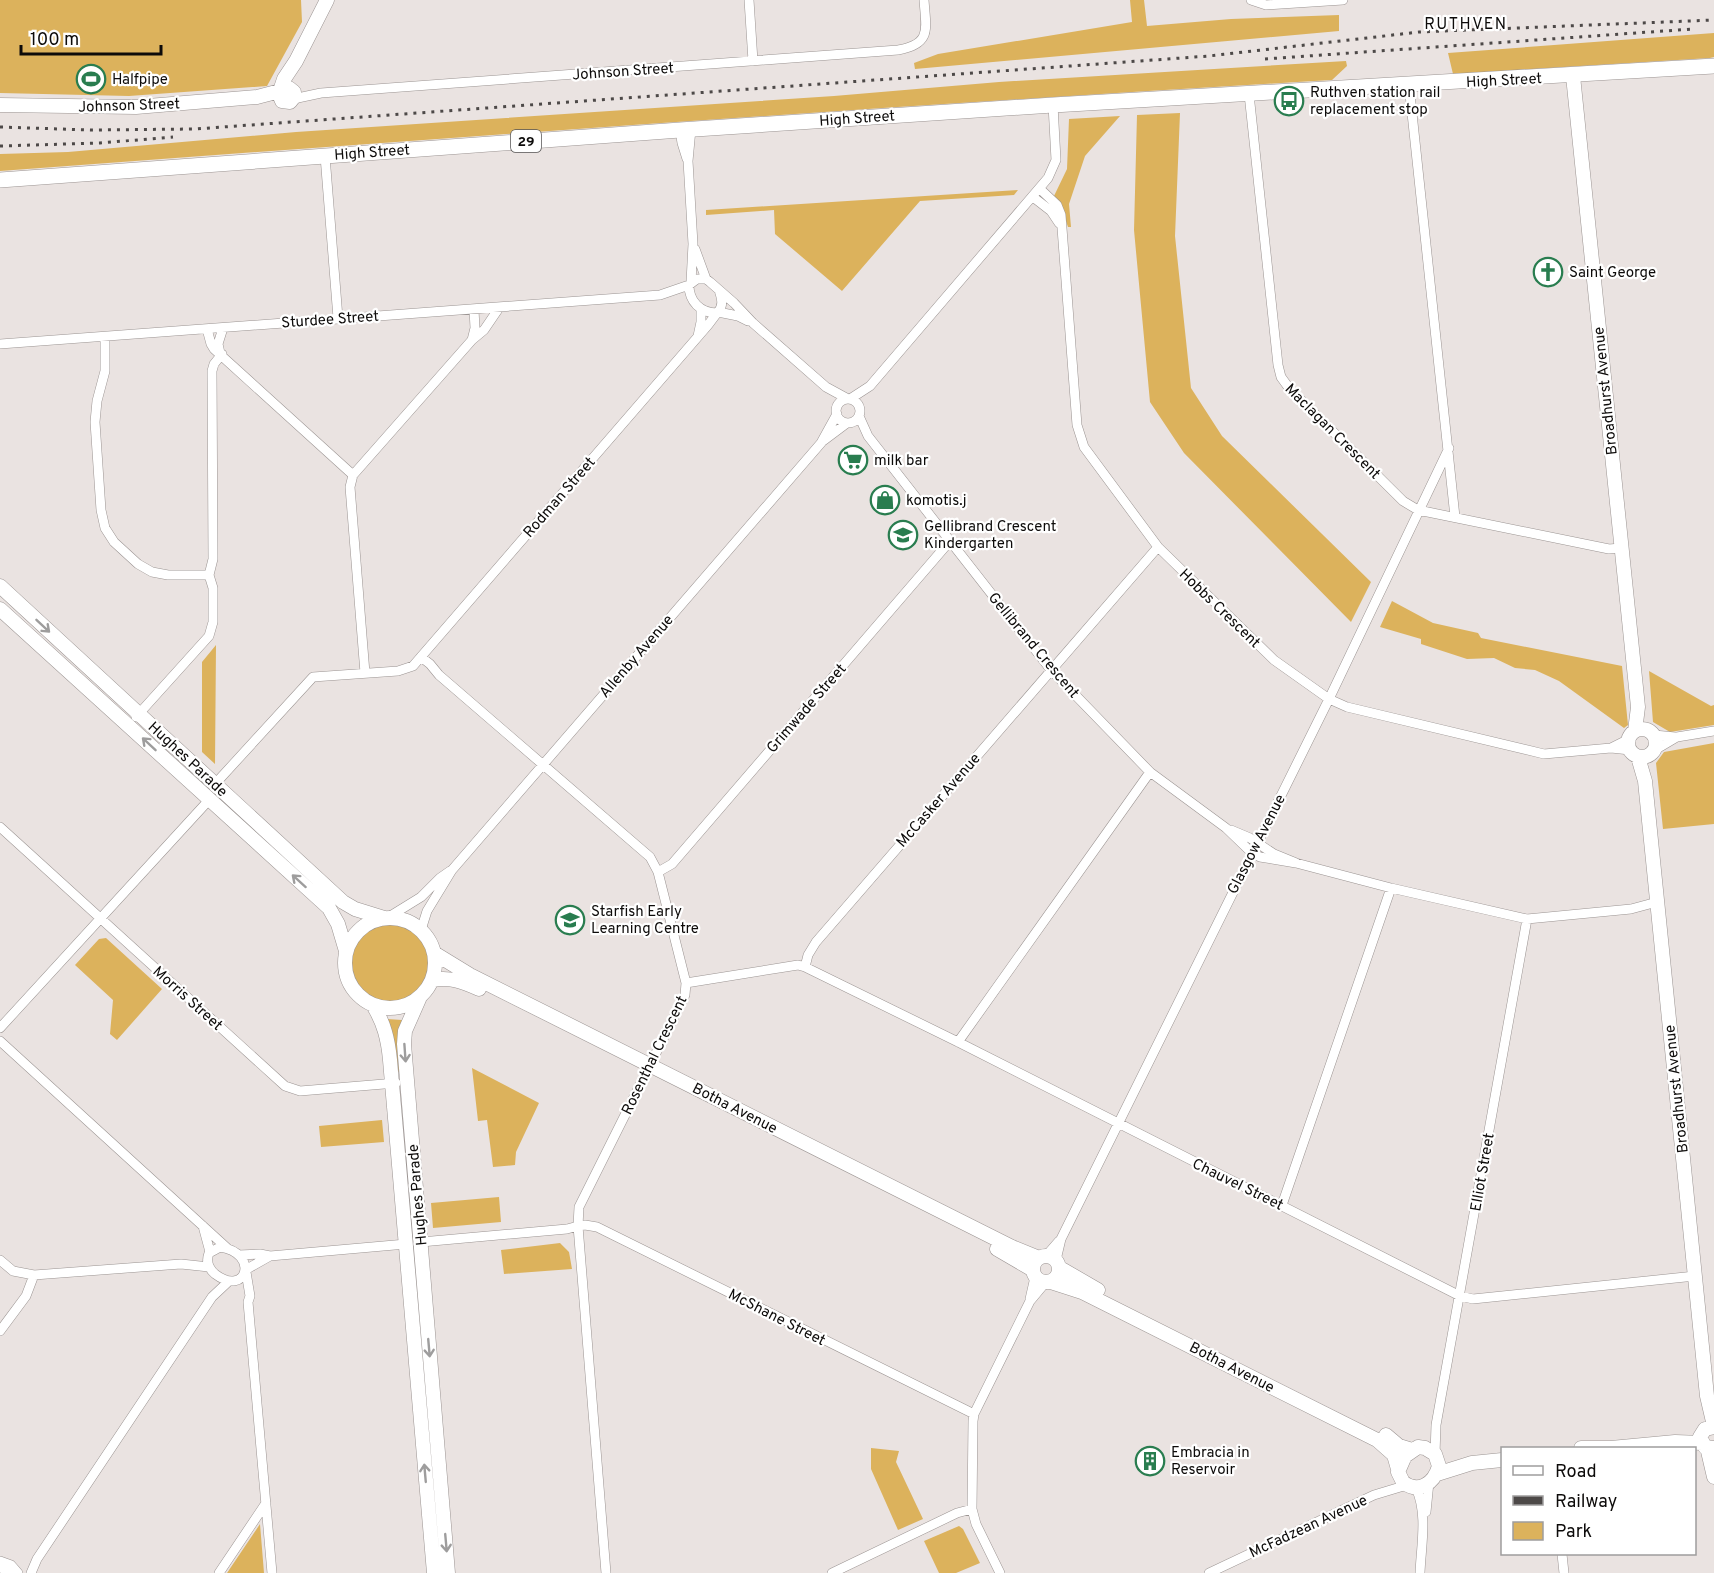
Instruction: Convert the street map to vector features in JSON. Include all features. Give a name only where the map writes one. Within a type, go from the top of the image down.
[{"type":"main road","name":"High Street","points":[[0,180],[685,129],[1714,66]]},
{"type":"street","points":[[287,93],[284,79],[296,61],[327,0]]},
{"type":"street","points":[[749,0],[753,61]]},
{"type":"street","name":"Johnson Street","points":[[0,105],[136,107],[287,93],[321,93],[898,50],[914,46],[922,41],[926,33],[924,0]]},
{"type":"street","points":[[1251,0],[1266,6],[1343,0]]},
{"type":"street","name":"Broadhurst Avenue","points":[[1573,76],[1707,1396],[1708,1436],[1714,1477]]},
{"type":"street","points":[[1409,85],[1455,517]]},
{"type":"street","name":"Maclagan Crescent","points":[[1249,94],[1281,377],[1289,388],[1403,501],[1418,510],[1609,549],[1621,548]]},
{"type":"street","points":[[837,410],[842,401],[870,386],[1040,189],[1052,172],[1056,160],[1053,105]]},
{"type":"street","points":[[685,129],[693,244],[690,284],[692,299],[701,310],[697,338]]},
{"type":"street","points":[[326,156],[338,318]]},
{"type":"street","name":"Hobbs Crescent","points":[[1040,189],[1057,206],[1061,215],[1077,425],[1084,447],[1158,548],[1274,660],[1329,699],[1347,707],[1544,754],[1611,748],[1677,737]]},
{"type":"street","points":[[1033,197],[1051,211],[1058,219],[1061,228]]},
{"type":"street","points":[[693,244],[706,279],[826,387],[849,399],[859,412]]},
{"type":"street","points":[[690,284],[697,279],[706,279]]},
{"type":"street","name":"Sturdee Street","points":[[660,295],[690,284]]},
{"type":"street","points":[[717,312],[722,300],[719,290]]},
{"type":"street","name":"Sturdee Street","points":[[0,344],[660,295],[692,299]]},
{"type":"street","points":[[365,673],[350,487],[353,475],[472,340],[484,330],[499,308]]},
{"type":"street","points":[[472,340],[475,328],[474,310]]},
{"type":"street","points":[[701,310],[738,316],[753,323]]},
{"type":"street","name":"Rodman Street","points":[[420,659],[717,312]]},
{"type":"street","points":[[221,354],[218,344],[223,328]]},
{"type":"street","points":[[207,329],[210,344],[353,475]]},
{"type":"street","points":[[105,337],[105,371],[97,402],[95,422],[101,510],[105,528],[114,542],[138,564],[152,572],[168,575],[209,575]]},
{"type":"street","points":[[128,725],[211,631],[213,588],[209,575],[213,559],[212,371],[221,354]]},
{"type":"street","points":[[826,387],[841,421],[848,423],[855,421],[870,386]]},
{"type":"street","name":"Allenby Avenue","points":[[821,443],[837,410]]},
{"type":"street","name":"Gellibrand Crescent","points":[[859,412],[868,436],[1051,670],[1150,772],[1226,828],[1252,853],[1262,858],[1296,863],[1527,920],[1657,907]]},
{"type":"street","name":"Gellibrand Crescent","points":[[848,423],[868,436]]},
{"type":"street","name":"Allenby Avenue","points":[[421,930],[423,919],[452,870],[821,443],[848,423]]},
{"type":"street","name":"Glasgow Avenue","points":[[1000,1573],[976,1524],[972,1509],[974,1414],[1329,699],[1449,448]]},
{"type":"street","name":"Grimwade Street","points":[[657,872],[672,864],[950,541]]},
{"type":"street","name":"McCasker Avenue","points":[[805,967],[808,955],[816,942],[1158,548]]},
{"type":"street","name":"Hughes Parade","points":[[0,586],[343,902],[355,909],[385,918]]},
{"type":"street","name":"Hughes Parade","points":[[0,609],[328,908],[338,924],[346,951]]},
{"type":"street","points":[[0,1028],[209,800],[214,784],[313,677],[404,670],[413,666],[420,659]]},
{"type":"street","name":"Rosenthal Crescent","points":[[420,659],[430,664],[439,675],[650,856],[657,872],[686,983],[685,995],[579,1207],[578,1226],[606,1573]]},
{"type":"street","points":[[1642,743],[1714,731]]},
{"type":"street","points":[[958,1042],[1150,772]]},
{"type":"street","name":"Morris Street","points":[[0,827],[290,1089],[300,1091],[407,1082]]},
{"type":"street","name":"Gellibrand Crescent","points":[[1226,828],[1296,863]]},
{"type":"street","name":"Allenby Avenue","points":[[385,918],[421,897],[440,878],[452,870]]},
{"type":"street","points":[[1282,1205],[1391,888]]},
{"type":"street","points":[[421,897],[430,906]]},
{"type":"street","points":[[385,918],[411,923],[421,930],[434,953],[435,966],[432,980],[420,997],[410,1004],[397,1008],[385,1008],[363,1000],[349,983],[346,973],[346,951],[352,939],[360,929],[371,922],[385,918]]},
{"type":"street","name":"Elliot Street","points":[[1427,1452],[1436,1425],[1527,920]]},
{"type":"street","name":"Botha Avenue","points":[[434,953],[538,1014]]},
{"type":"street","points":[[686,983],[798,965],[805,967]]},
{"type":"street","name":"Chauvel Street","points":[[805,967],[1460,1296],[1473,1299],[1695,1276]]},
{"type":"street","name":"Botha Avenue","points":[[432,980],[446,978],[466,983],[538,1014],[904,1197],[1006,1253],[1086,1284],[1152,1322],[1323,1408],[1384,1434],[1399,1446],[1427,1452]]},
{"type":"street","name":"Hughes Parade","points":[[420,997],[405,1031],[407,1082],[448,1573]]},
{"type":"street","name":"Hughes Parade","points":[[373,1005],[387,1034],[393,1083],[434,1573]]},
{"type":"street","points":[[0,1041],[203,1227],[227,1248],[239,1255],[246,1270],[250,1296],[248,1302]]},
{"type":"street","points":[[421,1242],[567,1229],[578,1226]]},
{"type":"street","name":"McShane Street","points":[[578,1226],[597,1227],[974,1414]]},
{"type":"street","points":[[31,1573],[38,1559],[212,1297],[216,1285],[207,1260],[210,1252],[203,1227]]},
{"type":"street","points":[[239,1255],[270,1256],[406,1244]]},
{"type":"street","points":[[181,1264],[220,1247],[227,1248]]},
{"type":"street","points":[[212,1297],[232,1281],[240,1279],[246,1270],[270,1256]]},
{"type":"street","points":[[0,1260],[13,1271],[34,1275],[181,1264],[212,1270],[242,1288],[248,1302],[272,1573]]},
{"type":"street","points":[[0,1331],[26,1296],[34,1275]]},
{"type":"street","points":[[413,1326],[427,1324]]},
{"type":"street","name":"Botha Avenue","points":[[1323,1408],[1386,1446],[1394,1455],[1398,1471]]},
{"type":"street","points":[[1629,1447],[1708,1436]]},
{"type":"street","points":[[1423,1529],[1433,1478],[1439,1466],[1427,1452]]},
{"type":"street","points":[[1420,1573],[1422,1503],[1411,1487],[1400,1477],[1398,1471],[1405,1456],[1427,1452],[1472,1463]]},
{"type":"street","points":[[1411,1487],[1472,1463],[1501,1460]]},
{"type":"street","name":"McFadzean Avenue","points":[[1374,1495],[1390,1482],[1398,1471]]},
{"type":"street","name":"McFadzean Avenue","points":[[1209,1573],[1374,1495],[1411,1487]]},
{"type":"street","points":[[219,1573],[266,1503]]},
{"type":"street","points":[[832,1573],[957,1513],[972,1509]]},
{"type":"street","points":[[1562,1555],[1564,1573]]},
{"type":"street","points":[[0,1561],[11,1565],[21,1573],[38,1559]]},
{"type":"street","points":[[0,1567],[9,1573]]},
{"type":"green space","points":[[0,0],[301,0],[302,22],[267,86],[129,96],[0,93]]},
{"type":"green space","points":[[1130,0],[1144,0],[1147,26],[1231,19],[1339,15],[1339,31],[915,69],[914,63],[938,54],[1132,22]]},
{"type":"green space","points":[[1714,33],[1714,57],[1710,58],[1453,74],[1448,53]]},
{"type":"green space","points":[[1346,61],[1347,66],[1332,80],[666,123],[0,171],[0,154],[68,152],[296,132],[834,96],[999,82]]},
{"type":"green space","points":[[1180,113],[1175,236],[1191,388],[1222,436],[1371,582],[1351,622],[1184,453],[1150,402],[1134,230],[1137,115]]},
{"type":"green space","points":[[1120,116],[1085,156],[1069,204],[1071,227],[1068,227],[1061,206],[1054,196],[1067,169],[1069,119]]},
{"type":"green space","points":[[1018,190],[1014,195],[920,201],[842,291],[775,234],[774,210],[706,215],[706,210]]},
{"type":"green space","points":[[1392,601],[1433,623],[1478,633],[1481,638],[1622,666],[1628,725],[1624,728],[1559,681],[1535,670],[1515,668],[1494,658],[1467,659],[1421,644],[1421,639],[1380,627]]},
{"type":"green space","points":[[216,645],[215,764],[202,752],[202,662]]},
{"type":"green space","points":[[1649,671],[1711,706],[1714,705],[1714,725],[1670,732],[1653,722]]},
{"type":"green space","points":[[1714,743],[1714,824],[1663,829],[1656,763],[1664,752]]},
{"type":"green space","points":[[390,922],[406,925],[420,934],[429,948],[432,964],[429,980],[420,994],[406,1003],[390,1006],[374,1003],[360,994],[351,980],[348,964],[351,948],[360,934],[374,925]]},
{"type":"green space","points":[[106,938],[162,989],[117,1040],[110,1034],[113,1000],[75,965],[99,939]]},
{"type":"green space","points":[[387,1019],[402,1020],[401,1057],[396,1076]]},
{"type":"green space","points":[[472,1068],[539,1103],[516,1152],[515,1165],[493,1167],[487,1120],[478,1121]]},
{"type":"green space","points":[[382,1120],[384,1142],[321,1147],[319,1126]]},
{"type":"green space","points":[[499,1197],[501,1222],[433,1228],[431,1203]]},
{"type":"green space","points":[[560,1243],[569,1252],[572,1269],[504,1274],[501,1250]]},
{"type":"green space","points":[[871,1448],[899,1451],[896,1462],[923,1519],[898,1530],[871,1469]]},
{"type":"green space","points":[[260,1524],[264,1573],[227,1573]]},
{"type":"green space","points":[[959,1526],[963,1529],[980,1563],[956,1573],[939,1573],[924,1541]]},
{"type":"railway","points":[[0,127],[90,130],[195,129],[1209,56],[1419,32],[1714,20]]},
{"type":"railway","points":[[1265,59],[1693,29]]},
{"type":"railway","points":[[0,146],[100,143],[173,137]]},
{"type":"place","name":"Halfpipe","points":[[91,79]]},
{"type":"place","name":"Ruthven station rail replacement stop","points":[[1289,101]]},
{"type":"place","name":"Saint George","points":[[1548,272]]},
{"type":"place","name":"milk bar","points":[[853,460]]},
{"type":"place","name":"komotis.j","points":[[885,500]]},
{"type":"place","name":"Gellibrand Crescent Kindergarten","points":[[903,535]]},
{"type":"place","name":"Starfish Early Learning Centre","points":[[570,920]]},
{"type":"place","name":"Embracia in Reservoir","points":[[1150,1461]]},
{"type":"district","name":"RUTHVEN","points":[[1466,23]]}]
